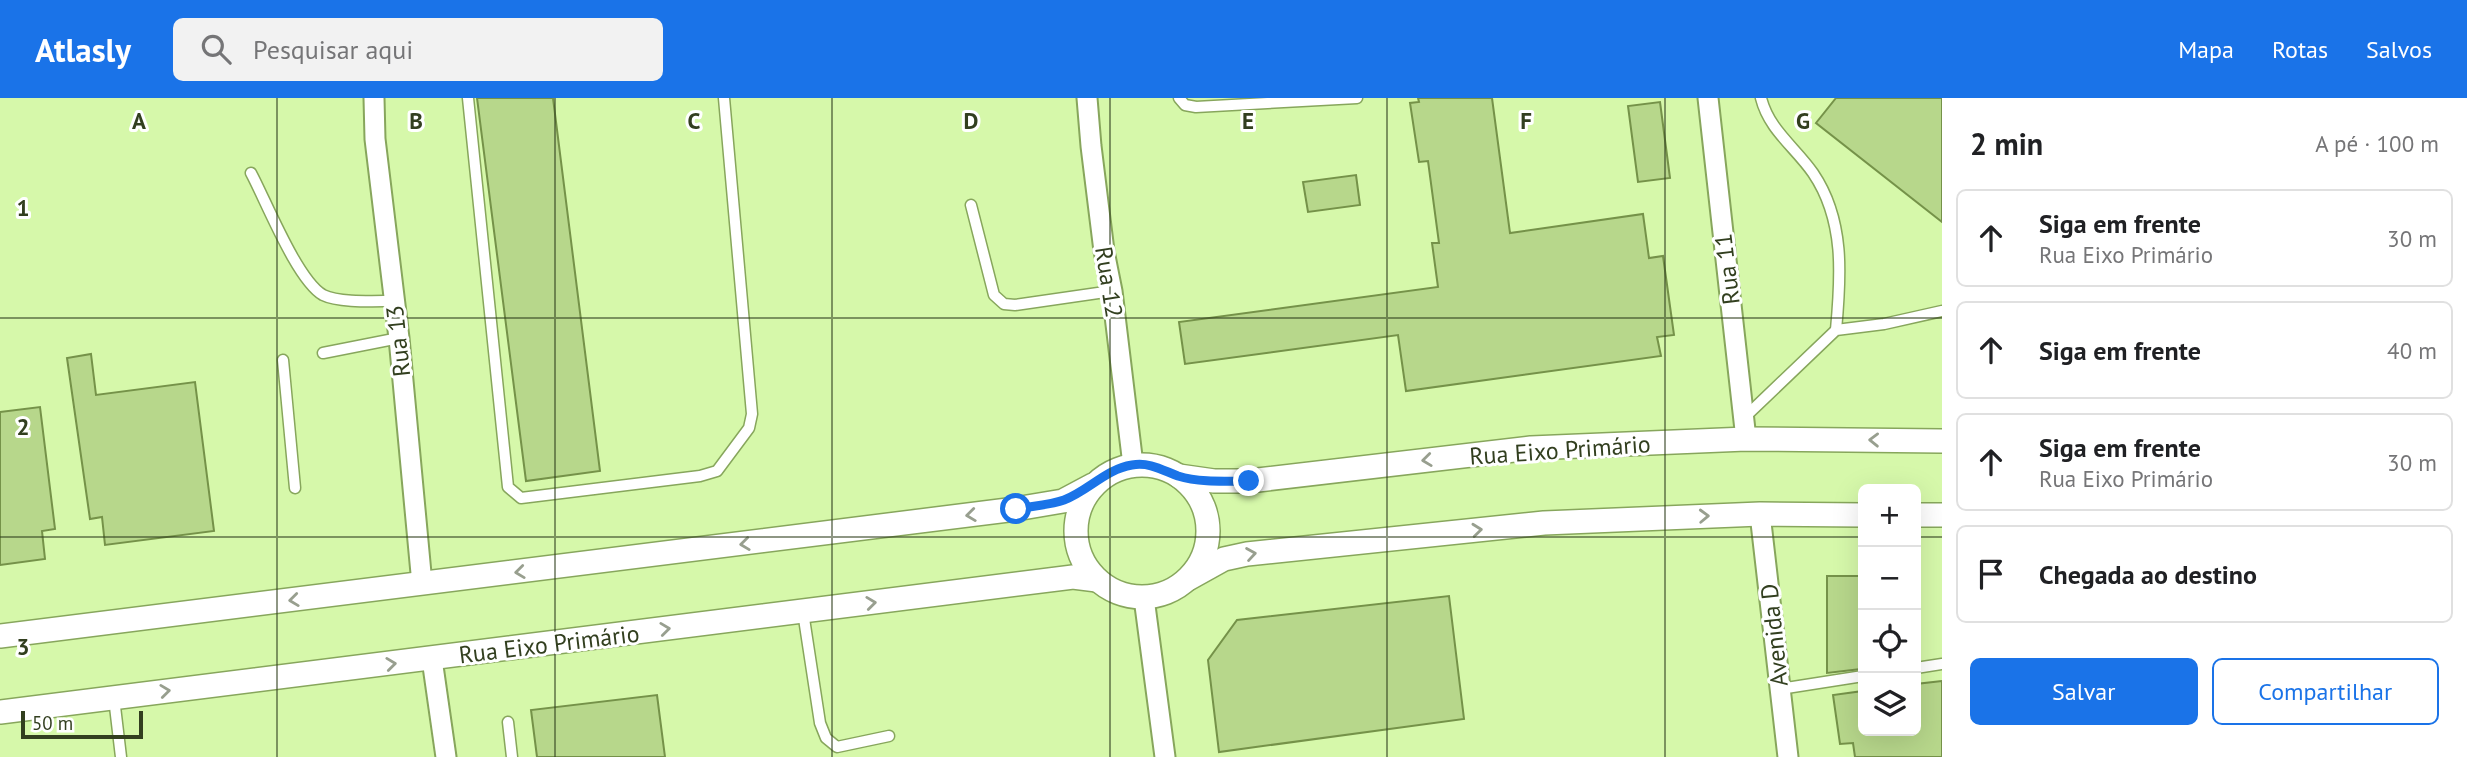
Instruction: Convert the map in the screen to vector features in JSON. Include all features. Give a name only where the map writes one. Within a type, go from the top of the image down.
[{"type":"street","name":"Rua 13","points":[[374,98],[375,139],[399,338],[422,584]]},
{"type":"street","name":"Rua 12","points":[[1087,98],[1133,465]]},
{"type":"street","name":"Rua 11","points":[[1708,98],[1745,428]]},
{"type":"street","name":"Rua Eixo Primário","points":[[1179,476],[1214,481],[1249,481],[1531,448],[1745,428],[1942,441]]},
{"type":"street","points":[[0,636],[1016,509],[1063,500],[1112,472],[1133,465],[1149,465],[1179,476],[1194,489],[1203,506],[1208,526],[1207,545],[1200,563],[1188,579]]},
{"type":"street","points":[[1093,485],[1082,503],[1076,523],[1077,544],[1084,564],[1097,580],[1111,590],[1144,598],[1168,593],[1224,559],[1247,554],[1544,523],[1760,514],[1858,515]]},
{"type":"street","name":"Avenida D","points":[[1760,514],[1788,757]]},
{"type":"street","points":[[1921,515],[1942,515]]},
{"type":"street","name":"Rua Eixo Primário","points":[[0,712],[1073,577],[1097,580]]},
{"type":"street","points":[[1144,598],[1165,757]]},
{"type":"street","points":[[432,659],[446,757]]},
{"type":"lane","points":[[468,98],[508,487],[521,498],[700,476],[717,471],[749,428],[752,414],[724,98]]},
{"type":"lane","points":[[1179,98],[1185,105],[1196,107],[1249,101],[1357,98]]},
{"type":"lane","points":[[1745,428],[1836,330],[1840,281],[1835,220],[1813,173],[1775,129],[1761,98]]},
{"type":"lane","points":[[251,173],[300,270],[311,285],[324,295],[337,299],[394,301]]},
{"type":"lane","points":[[971,205],[994,295],[999,301],[1015,305],[1112,291]]},
{"type":"lane","points":[[1836,330],[1884,324],[1942,311]]},
{"type":"lane","points":[[323,353],[399,338]]},
{"type":"lane","points":[[283,360],[295,488]]},
{"type":"lane","points":[[803,611],[820,723],[826,738],[836,747],[889,736]]},
{"type":"lane","points":[[1921,667],[1942,664]]},
{"type":"lane","points":[[1780,689],[1858,677]]},
{"type":"lane","points":[[114,698],[121,757]]},
{"type":"lane","points":[[508,722],[512,757]]},
{"type":"building","points":[[477,98],[553,98],[600,471],[526,481]]},
{"type":"building","points":[[1418,98],[1492,98],[1510,233],[1643,214],[1649,258],[1663,256],[1674,335],[1657,337],[1661,356],[1406,391],[1398,335],[1185,364],[1179,322],[1438,287],[1432,243],[1439,243],[1428,161],[1419,162],[1410,103],[1419,102]]},
{"type":"building","points":[[1836,98],[1942,98],[1942,222],[1816,123]]},
{"type":"building","points":[[1660,102],[1670,178],[1638,182],[1628,106]]},
{"type":"building","points":[[1356,175],[1360,205],[1308,212],[1303,182]]},
{"type":"building","points":[[91,354],[96,395],[195,382],[214,531],[105,545],[102,517],[90,519],[67,358]]},
{"type":"building","points":[[40,407],[55,529],[42,531],[45,559],[0,565],[0,412]]},
{"type":"building","points":[[1827,576],[1858,576],[1858,669],[1827,673]]},
{"type":"building","points":[[1449,596],[1464,719],[1219,752],[1208,660],[1237,620]]},
{"type":"building","points":[[1942,681],[1942,757],[1855,757],[1853,743],[1840,744],[1833,695],[1858,692],[1858,736],[1921,736],[1921,683]]},
{"type":"building","points":[[657,695],[665,757],[537,757],[531,710]]},
{"type":"route","points":[[1016,509],[1063,500],[1093,485],[1105,475],[1133,465],[1149,465],[1179,476],[1214,481],[1249,481]]}]
